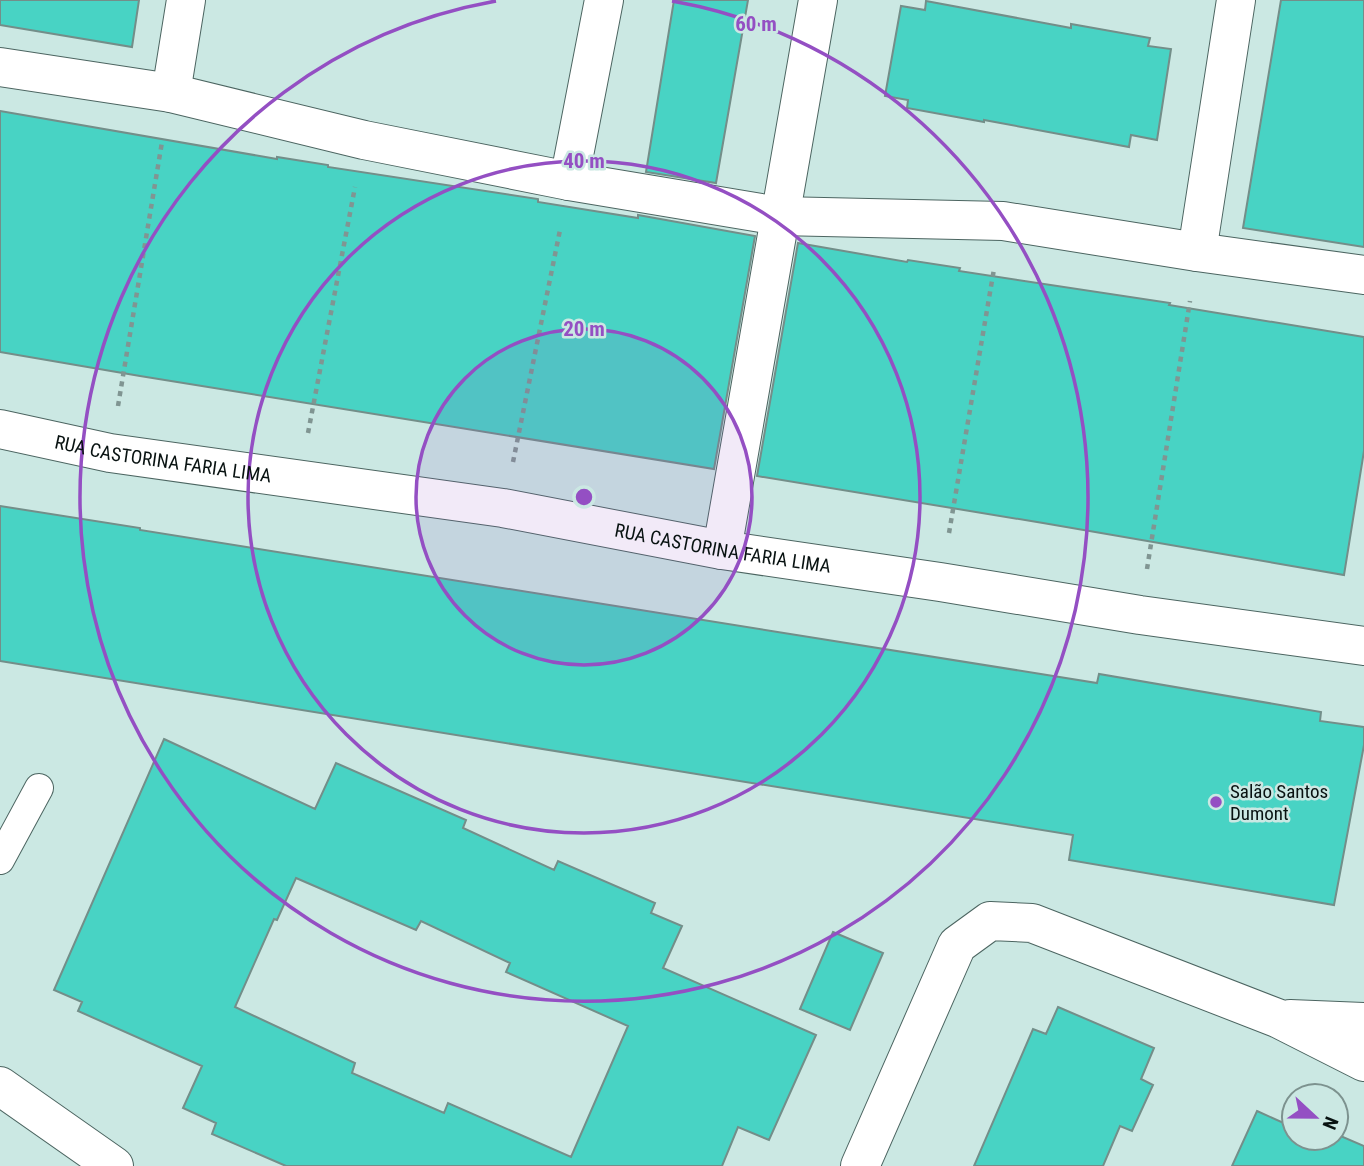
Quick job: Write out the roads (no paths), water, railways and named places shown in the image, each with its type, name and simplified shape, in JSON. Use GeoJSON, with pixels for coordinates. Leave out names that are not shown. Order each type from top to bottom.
{"type":"FeatureCollection","features":[{"type":"Feature","properties":{"kind":"street"},"geometry":{"type":"LineString","coordinates":[[171,93],[186,0]]}},
{"type":"Feature","properties":{"kind":"street"},"geometry":{"type":"LineString","coordinates":[[569,181],[604,0]]}},
{"type":"Feature","properties":{"kind":"street"},"geometry":{"type":"LineString","coordinates":[[722,550],[818,0]]}},
{"type":"Feature","properties":{"kind":"street"},"geometry":{"type":"LineString","coordinates":[[1197,252],[1236,0]]}},
{"type":"Feature","properties":{"kind":"street"},"geometry":{"type":"LineString","coordinates":[[0,67],[171,93],[364,140],[569,181],[779,216],[1003,221],[1364,275]]}},
{"type":"Feature","properties":{"kind":"street","name":"RUA CASTORINA FARIA LIMA"},"geometry":{"type":"LineString","coordinates":[[0,429],[110,453],[503,508],[722,550],[1140,615],[1364,646]]}},
{"type":"Feature","properties":{"kind":"street"},"geometry":{"type":"LineString","coordinates":[[860,1166],[957,945],[990,921],[1032,923],[1277,1018],[1364,1062]]}},
{"type":"Feature","properties":{"kind":"street"},"geometry":{"type":"LineString","coordinates":[[1277,1018],[1364,1022]]}},
{"type":"Feature","properties":{"kind":"street"},"geometry":{"type":"LineString","coordinates":[[0,1086],[114,1166]]}},
{"type":"Feature","properties":{"kind":"lane"},"geometry":{"type":"LineString","coordinates":[[0,860],[39,788]]}},
{"type":"Feature","properties":{"kind":"place","name":"Salão Santos Dumont"},"geometry":{"type":"Point","coordinates":[1216,802]}}]}
